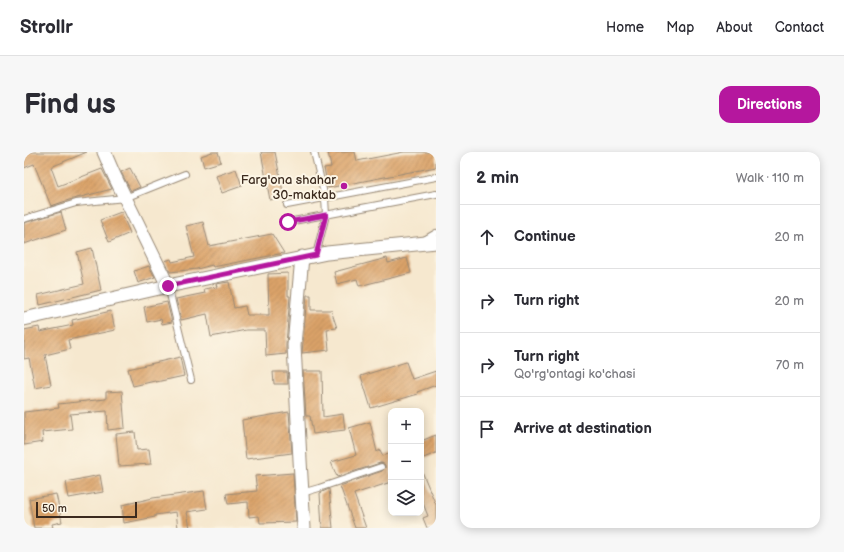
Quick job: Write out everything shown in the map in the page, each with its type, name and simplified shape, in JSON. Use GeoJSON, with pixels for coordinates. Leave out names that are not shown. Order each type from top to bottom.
{"type":"FeatureCollection","features":[{"type":"Feature","properties":{"kind":"street"},"geometry":{"type":"LineString","coordinates":[[104,152],[168,286]]}},
{"type":"Feature","properties":{"kind":"street"},"geometry":{"type":"LineString","coordinates":[[24,319],[168,286],[328,252],[436,242]]}},
{"type":"Feature","properties":{"kind":"street"},"geometry":{"type":"LineString","coordinates":[[295,528],[304,528],[294,345],[302,258]]}},
{"type":"Feature","properties":{"kind":"lane"},"geometry":{"type":"LineString","coordinates":[[314,152],[325,198],[326,215],[316,255]]}},
{"type":"Feature","properties":{"kind":"lane"},"geometry":{"type":"LineString","coordinates":[[24,219],[76,203],[125,198],[185,174]]}},
{"type":"Feature","properties":{"kind":"lane"},"geometry":{"type":"LineString","coordinates":[[287,205],[436,177]]}},
{"type":"Feature","properties":{"kind":"lane"},"geometry":{"type":"LineString","coordinates":[[288,222],[436,194]]}},
{"type":"Feature","properties":{"kind":"lane"},"geometry":{"type":"LineString","coordinates":[[419,244],[436,233]]}},
{"type":"Feature","properties":{"kind":"lane"},"geometry":{"type":"LineString","coordinates":[[168,286],[191,380]]}},
{"type":"Feature","properties":{"kind":"lane"},"geometry":{"type":"LineString","coordinates":[[302,493],[381,467]]}},
{"type":"Feature","properties":{"kind":"building"},"geometry":{"type":"Polygon","coordinates":[[[24,152],[87,152],[51,167],[58,186],[102,169],[112,189],[51,206],[34,164],[24,168],[24,152]]]}},
{"type":"Feature","properties":{"kind":"building"},"geometry":{"type":"Polygon","coordinates":[[[212,152],[218,152],[221,162],[204,167],[201,156],[212,152]]]}},
{"type":"Feature","properties":{"kind":"building"},"geometry":{"type":"Polygon","coordinates":[[[261,152],[275,152],[284,197],[270,200],[261,152]]]}},
{"type":"Feature","properties":{"kind":"building"},"geometry":{"type":"Polygon","coordinates":[[[328,152],[355,152],[357,161],[404,152],[436,152],[436,167],[328,188],[324,168],[331,167],[328,152]]]}},
{"type":"Feature","properties":{"kind":"building"},"geometry":{"type":"Polygon","coordinates":[[[130,168],[140,187],[131,191],[121,172],[130,168]]]}},
{"type":"Feature","properties":{"kind":"building"},"geometry":{"type":"Polygon","coordinates":[[[236,169],[242,186],[222,193],[216,176],[236,169]]]}},
{"type":"Feature","properties":{"kind":"building"},"geometry":{"type":"Polygon","coordinates":[[[61,212],[66,230],[24,244],[24,223],[61,212]]]}},
{"type":"Feature","properties":{"kind":"building"},"geometry":{"type":"Polygon","coordinates":[[[121,212],[130,233],[109,242],[100,220],[121,212]]]}},
{"type":"Feature","properties":{"kind":"building"},"geometry":{"type":"Polygon","coordinates":[[[203,222],[209,246],[272,234],[284,253],[213,267],[212,265],[197,269],[170,272],[165,261],[171,259],[172,262],[194,257],[186,226],[203,222]]]}},
{"type":"Feature","properties":{"kind":"building"},"geometry":{"type":"Polygon","coordinates":[[[92,248],[101,290],[40,305],[38,295],[84,284],[77,252],[92,248]]]}},
{"type":"Feature","properties":{"kind":"building"},"geometry":{"type":"Polygon","coordinates":[[[387,258],[388,263],[407,258],[411,273],[359,286],[357,279],[337,284],[334,272],[387,258]]]}},
{"type":"Feature","properties":{"kind":"building"},"geometry":{"type":"Polygon","coordinates":[[[149,266],[155,277],[138,283],[134,271],[149,266]]]}},
{"type":"Feature","properties":{"kind":"building"},"geometry":{"type":"Polygon","coordinates":[[[288,273],[288,296],[290,296],[286,354],[266,356],[265,330],[246,330],[211,337],[207,314],[181,320],[176,299],[205,293],[204,289],[217,287],[216,284],[229,282],[234,308],[245,306],[247,315],[269,315],[268,274],[288,273]]]}},
{"type":"Feature","properties":{"kind":"building"},"geometry":{"type":"Polygon","coordinates":[[[307,295],[311,295],[311,310],[331,310],[337,328],[327,329],[329,350],[302,353],[307,295]]]}},
{"type":"Feature","properties":{"kind":"building"},"geometry":{"type":"Polygon","coordinates":[[[167,302],[172,322],[162,324],[161,319],[147,322],[144,307],[167,302]]]}},
{"type":"Feature","properties":{"kind":"building"},"geometry":{"type":"Polygon","coordinates":[[[111,311],[115,330],[68,340],[70,349],[45,355],[51,385],[35,388],[29,358],[24,359],[24,330],[39,327],[40,332],[73,325],[72,320],[111,311]]]}},
{"type":"Feature","properties":{"kind":"building"},"geometry":{"type":"Polygon","coordinates":[[[180,357],[184,376],[133,386],[128,369],[180,357]]]}},
{"type":"Feature","properties":{"kind":"building"},"geometry":{"type":"Polygon","coordinates":[[[406,362],[412,379],[436,371],[436,385],[417,392],[418,394],[371,408],[361,376],[406,362]]]}},
{"type":"Feature","properties":{"kind":"building"},"geometry":{"type":"Polygon","coordinates":[[[303,371],[322,371],[323,417],[343,414],[345,430],[313,434],[310,416],[306,416],[303,371]]]}},
{"type":"Feature","properties":{"kind":"building"},"geometry":{"type":"Polygon","coordinates":[[[273,372],[287,372],[288,384],[274,384],[273,372]]]}},
{"type":"Feature","properties":{"kind":"building"},"geometry":{"type":"Polygon","coordinates":[[[122,391],[125,428],[108,430],[107,411],[70,414],[72,429],[42,432],[43,442],[24,445],[24,412],[59,408],[58,404],[106,399],[106,392],[122,391]]]}},
{"type":"Feature","properties":{"kind":"building"},"geometry":{"type":"Polygon","coordinates":[[[289,412],[292,453],[246,459],[242,420],[289,412]]]}},
{"type":"Feature","properties":{"kind":"building"},"geometry":{"type":"Polygon","coordinates":[[[370,422],[377,452],[380,450],[383,456],[388,454],[388,483],[354,494],[366,528],[355,528],[340,486],[382,471],[385,468],[385,465],[380,463],[337,477],[331,462],[356,455],[349,428],[370,422]]]}},
{"type":"Feature","properties":{"kind":"building"},"geometry":{"type":"Polygon","coordinates":[[[135,432],[137,450],[149,449],[151,464],[119,466],[116,434],[135,432]]]}},
{"type":"Feature","properties":{"kind":"building"},"geometry":{"type":"Polygon","coordinates":[[[436,435],[436,453],[424,458],[424,444],[424,440],[436,435]]]}},
{"type":"Feature","properties":{"kind":"building"},"geometry":{"type":"Polygon","coordinates":[[[293,473],[296,522],[260,523],[259,516],[249,517],[248,502],[228,504],[226,494],[257,491],[255,476],[293,473]]]}},
{"type":"Feature","properties":{"kind":"building"},"geometry":{"type":"Polygon","coordinates":[[[100,475],[103,492],[69,498],[66,482],[100,475]]]}},
{"type":"Feature","properties":{"kind":"building"},"geometry":{"type":"Polygon","coordinates":[[[424,476],[436,505],[436,528],[427,528],[423,518],[428,516],[424,506],[424,476]]]}},
{"type":"Feature","properties":{"kind":"building"},"geometry":{"type":"Polygon","coordinates":[[[329,489],[333,528],[322,528],[320,493],[329,489]]]}},
{"type":"Feature","properties":{"kind":"building"},"geometry":{"type":"Polygon","coordinates":[[[204,491],[207,509],[187,512],[190,528],[178,528],[176,512],[155,515],[155,517],[124,523],[122,505],[153,498],[204,491]]]}},
{"type":"Feature","properties":{"kind":"building"},"geometry":{"type":"Polygon","coordinates":[[[56,494],[62,522],[52,524],[53,528],[34,528],[29,499],[56,494]]]}},
{"type":"Feature","properties":{"kind":"place","name":"Farg'ona shahar 30-maktab"},"geometry":{"type":"Point","coordinates":[344,186]}},
{"type":"Feature","properties":{"kind":"route"},"geometry":{"type":"LineString","coordinates":[[168,286],[316,255],[326,215],[288,222]]}}]}
